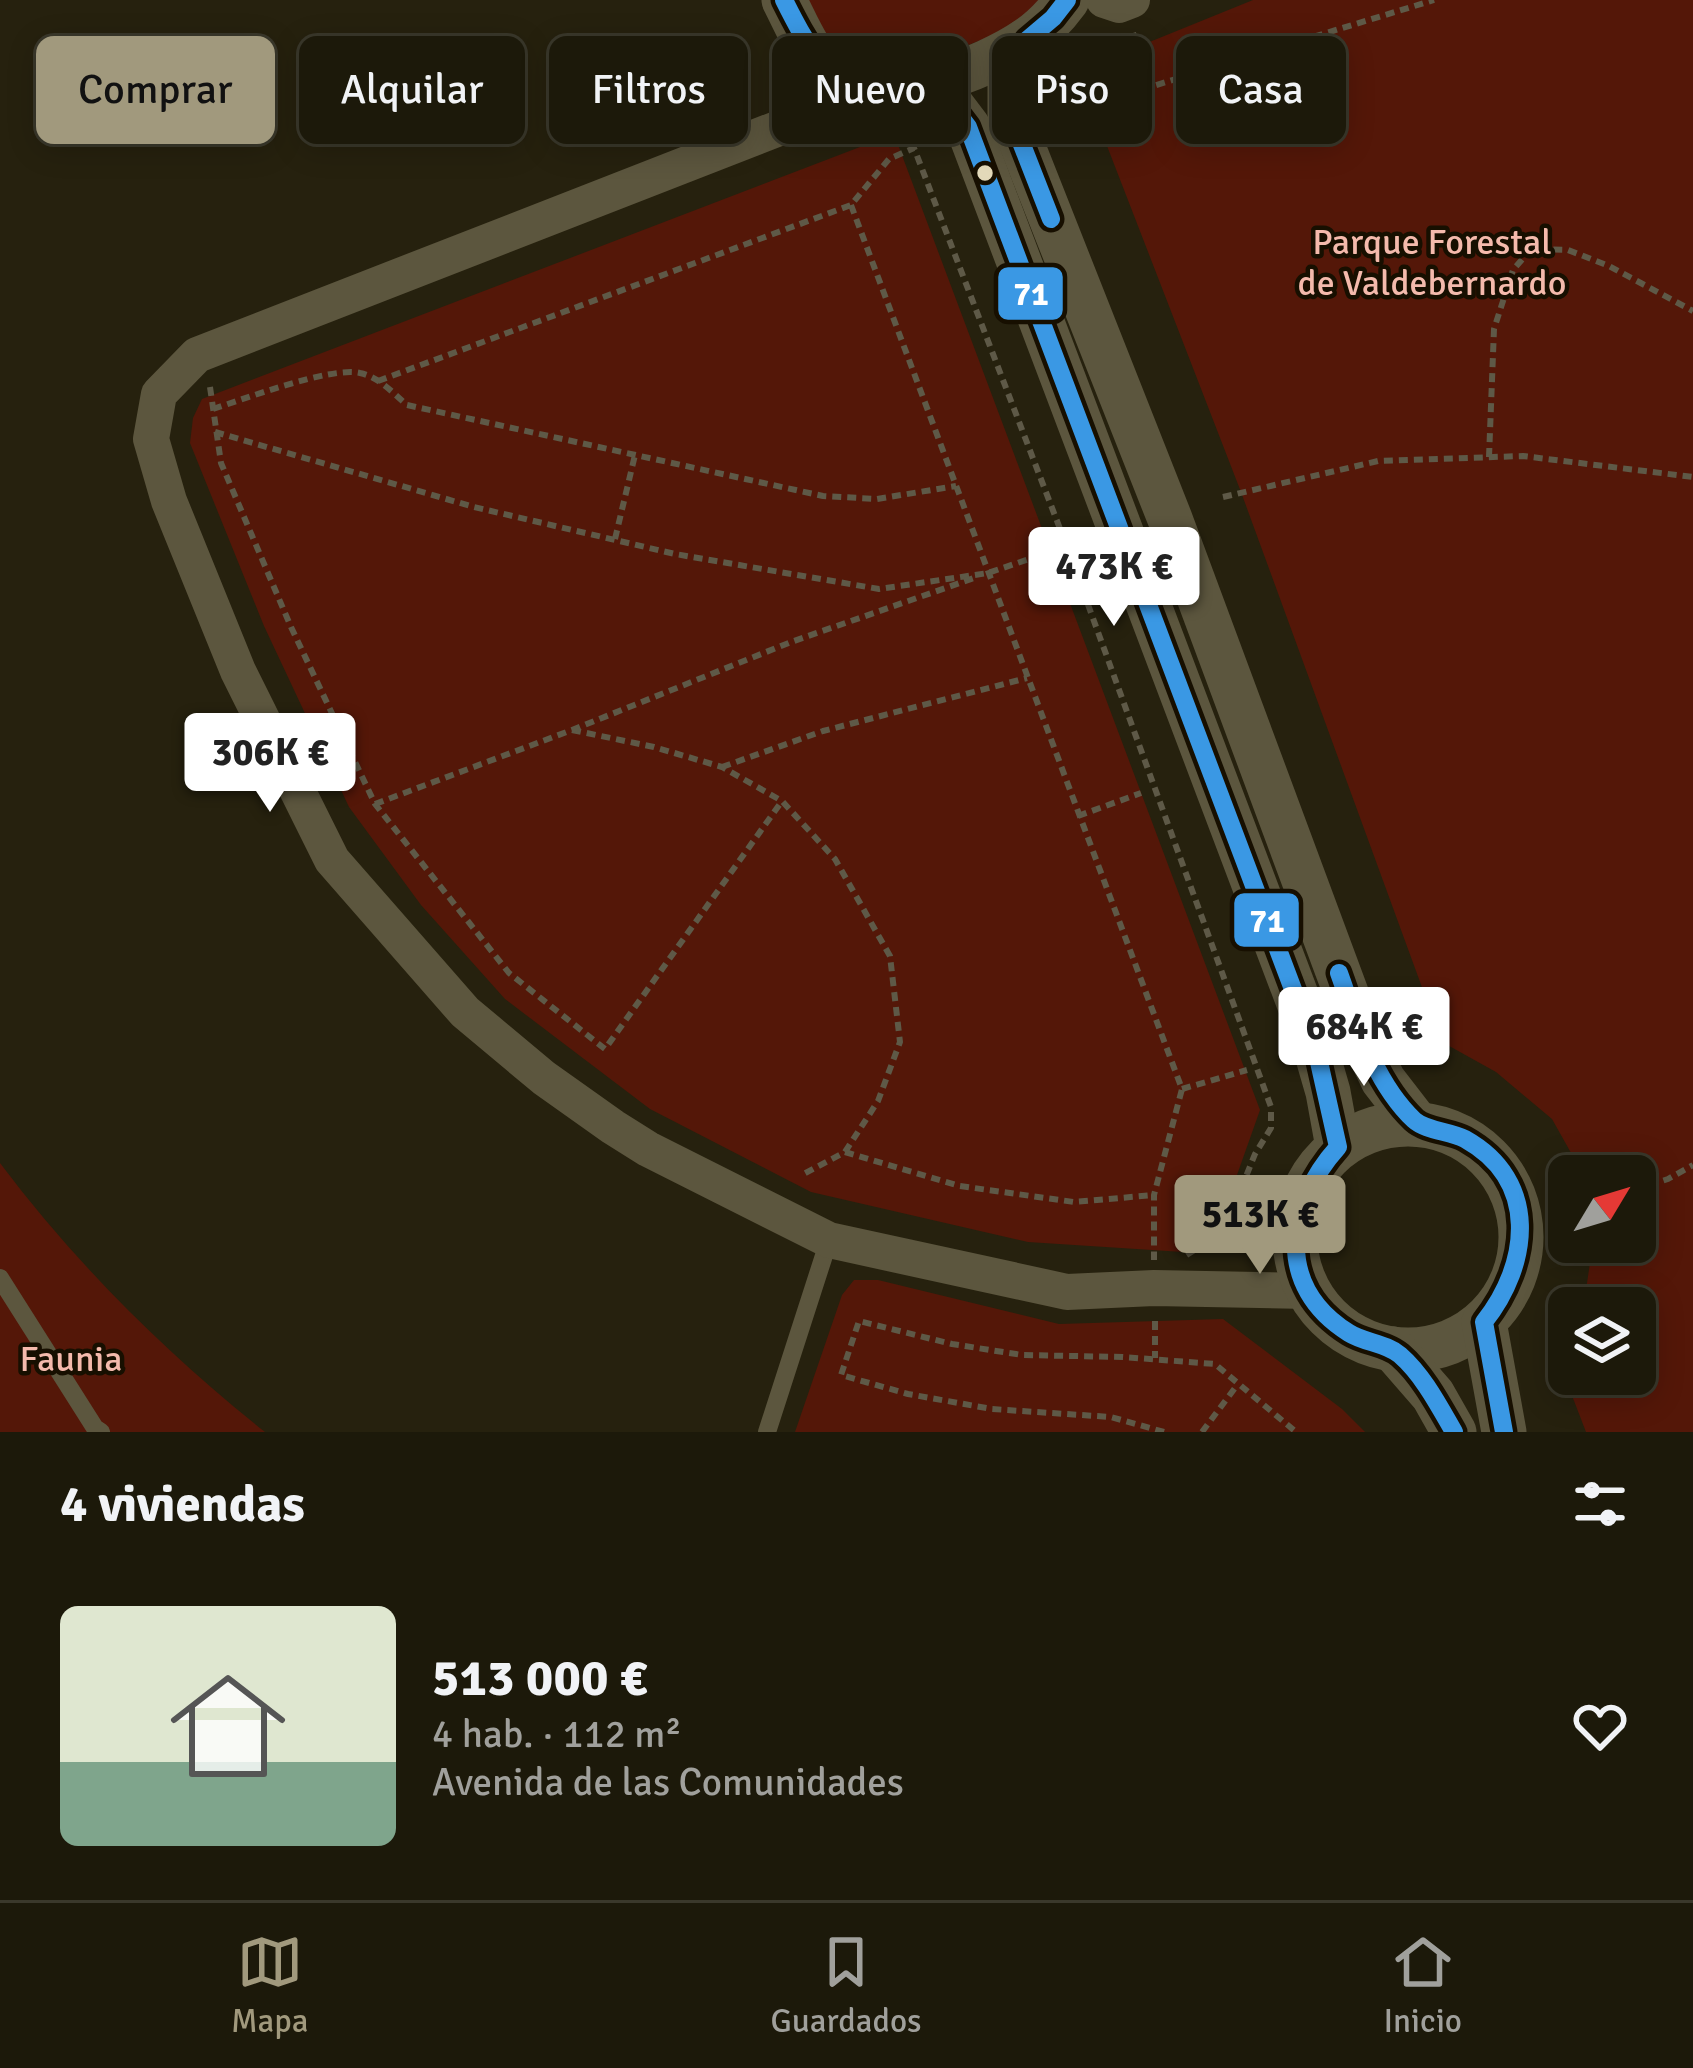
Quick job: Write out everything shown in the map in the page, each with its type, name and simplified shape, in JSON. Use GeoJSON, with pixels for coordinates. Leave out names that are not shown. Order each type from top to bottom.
{"type":"FeatureCollection","features":[{"type":"Feature","properties":{"kind":"street"},"geometry":{"type":"LineString","coordinates":[[784,0],[803,36]]}},
{"type":"Feature","properties":{"kind":"street"},"geometry":{"type":"LineString","coordinates":[[1032,36],[1067,0]]}},
{"type":"Feature","properties":{"kind":"street"},"geometry":{"type":"LineString","coordinates":[[1104,0],[1132,15]]}},
{"type":"Feature","properties":{"kind":"street"},"geometry":{"type":"LineString","coordinates":[[968,127],[1312,1040],[1338,1147]]}},
{"type":"Feature","properties":{"kind":"street"},"geometry":{"type":"LineString","coordinates":[[772,131],[197,355],[159,394],[152,439],[169,501],[238,671],[332,860],[465,1012],[544,1078],[648,1149],[829,1240],[1067,1292],[1154,1288],[1309,1291]]}},
{"type":"Feature","properties":{"kind":"street"},"geometry":{"type":"LineString","coordinates":[[1022,144],[1170,519],[1362,1036],[1383,1080],[1417,1124]]}},
{"type":"Feature","properties":{"kind":"street"},"geometry":{"type":"LineString","coordinates":[[1417,1124],[1448,1130],[1493,1162],[1516,1203],[1520,1254],[1511,1286],[1484,1322],[1432,1348],[1394,1349],[1344,1330],[1309,1291],[1296,1253],[1297,1214],[1312,1177],[1338,1147],[1375,1128],[1417,1124]]}},
{"type":"Feature","properties":{"kind":"street"},"geometry":{"type":"LineString","coordinates":[[1484,1322],[1504,1432]]}},
{"type":"Feature","properties":{"kind":"street"},"geometry":{"type":"LineString","coordinates":[[1394,1349],[1433,1395],[1454,1432]]}},
{"type":"Feature","properties":{"kind":"lane"},"geometry":{"type":"LineString","coordinates":[[767,1432],[829,1240]]}},
{"type":"Feature","properties":{"kind":"lane"},"geometry":{"type":"LineString","coordinates":[[0,1278],[100,1432]]}},
{"type":"Feature","properties":{"kind":"path"},"geometry":{"type":"LineString","coordinates":[[1132,15],[1153,86],[1435,0]]}},
{"type":"Feature","properties":{"kind":"path"},"geometry":{"type":"LineString","coordinates":[[378,381],[851,205],[889,160],[914,148],[1271,1107],[1270,1128],[1224,1231],[1182,1258]]}},
{"type":"Feature","properties":{"kind":"path"},"geometry":{"type":"LineString","coordinates":[[845,1152],[960,1186],[1029,1196],[1074,1202],[1154,1196],[1182,1089],[851,205]]}},
{"type":"Feature","properties":{"kind":"path"},"geometry":{"type":"LineString","coordinates":[[1489,458],[1494,328],[1513,270],[1531,249],[1568,250],[1609,266],[1693,311]]}},
{"type":"Feature","properties":{"kind":"path"},"geometry":{"type":"LineString","coordinates":[[213,409],[314,378],[357,372],[378,381],[407,405],[824,496],[877,499],[956,486]]}},
{"type":"Feature","properties":{"kind":"path"},"geometry":{"type":"LineString","coordinates":[[209,383],[221,463],[375,804],[509,973],[605,1049],[782,801]]}},
{"type":"Feature","properties":{"kind":"path"},"geometry":{"type":"LineString","coordinates":[[215,432],[474,507],[675,554],[879,589],[988,573]]}},
{"type":"Feature","properties":{"kind":"path"},"geometry":{"type":"LineString","coordinates":[[615,540],[634,455]]}},
{"type":"Feature","properties":{"kind":"path"},"geometry":{"type":"LineString","coordinates":[[1223,497],[1378,461],[1523,456],[1693,477]]}},
{"type":"Feature","properties":{"kind":"path"},"geometry":{"type":"LineString","coordinates":[[375,804],[791,642],[1032,558]]}},
{"type":"Feature","properties":{"kind":"path"},"geometry":{"type":"LineString","coordinates":[[722,767],[823,731],[1027,677]]}},
{"type":"Feature","properties":{"kind":"path"},"geometry":{"type":"LineString","coordinates":[[572,730],[722,767],[782,801],[835,859],[890,956],[900,1042],[878,1101],[845,1152],[800,1177]]}},
{"type":"Feature","properties":{"kind":"path"},"geometry":{"type":"LineString","coordinates":[[1078,816],[1142,793]]}},
{"type":"Feature","properties":{"kind":"path"},"geometry":{"type":"LineString","coordinates":[[1182,1089],[1247,1070]]}},
{"type":"Feature","properties":{"kind":"path"},"geometry":{"type":"LineString","coordinates":[[1656,1183],[1693,1165]]}},
{"type":"Feature","properties":{"kind":"path"},"geometry":{"type":"LineString","coordinates":[[1154,1258],[1168,1258]]}},
{"type":"Feature","properties":{"kind":"path"},"geometry":{"type":"LineString","coordinates":[[1164,1432],[1111,1417],[992,1409],[908,1394],[841,1375],[859,1321],[1022,1355],[1215,1364],[1296,1432]]}},
{"type":"Feature","properties":{"kind":"path"},"geometry":{"type":"LineString","coordinates":[[1202,1432],[1238,1384]]}},
{"type":"Feature","properties":{"kind":"green space"},"geometry":{"type":"Polygon","coordinates":[[[797,0],[1045,0],[1007,30],[968,45],[968,36],[825,36],[797,0]]]}},
{"type":"Feature","properties":{"kind":"green space","name":"Parque Forestal de Valdebernardo"},"geometry":{"type":"Polygon","coordinates":[[[1253,0],[1693,0],[1693,1432],[1586,1432],[1572,1395],[1656,1395],[1656,1287],[1586,1287],[1590,1263],[1656,1263],[1656,1155],[1572,1155],[1552,1119],[1496,1072],[1442,1042],[1241,492],[1106,144],[1152,144],[1152,41],[1253,0]]]}},
{"type":"Feature","properties":{"kind":"green space"},"geometry":{"type":"Polygon","coordinates":[[[868,144],[898,144],[1260,1110],[1220,1223],[1183,1252],[1028,1242],[811,1192],[650,1109],[505,999],[421,905],[349,807],[264,626],[190,443],[193,418],[202,399],[868,144]]]}},
{"type":"Feature","properties":{"kind":"green space","name":"Faunia"},"geometry":{"type":"Polygon","coordinates":[[[0,1163],[124,1306],[265,1432],[0,1432],[0,1163]]]}},
{"type":"Feature","properties":{"kind":"green space"},"geometry":{"type":"Polygon","coordinates":[[[854,1280],[878,1280],[1059,1324],[1223,1319],[1342,1409],[1365,1432],[795,1432],[842,1295],[854,1280]]]}},
{"type":"Feature","properties":{"kind":"transit line","name":"71"},"geometry":{"type":"LineString","coordinates":[[784,0],[809,45],[845,80],[879,89],[928,83],[968,127],[1317,1053],[1338,1147],[1320,1170],[1299,1219],[1299,1269],[1308,1292],[1325,1314],[1349,1333],[1388,1348],[1408,1363],[1454,1432]]}},
{"type":"Feature","properties":{"kind":"transit line","name":"71"},"geometry":{"type":"LineString","coordinates":[[1051,219],[1010,114],[1010,81],[1027,40],[1067,0]]}},
{"type":"Feature","properties":{"kind":"transit line","name":"71"},"geometry":{"type":"LineString","coordinates":[[1339,973],[1368,1051],[1400,1105],[1419,1124],[1465,1139],[1489,1157],[1506,1177],[1516,1200],[1518,1250],[1511,1275],[1484,1322],[1504,1432]]}}]}
